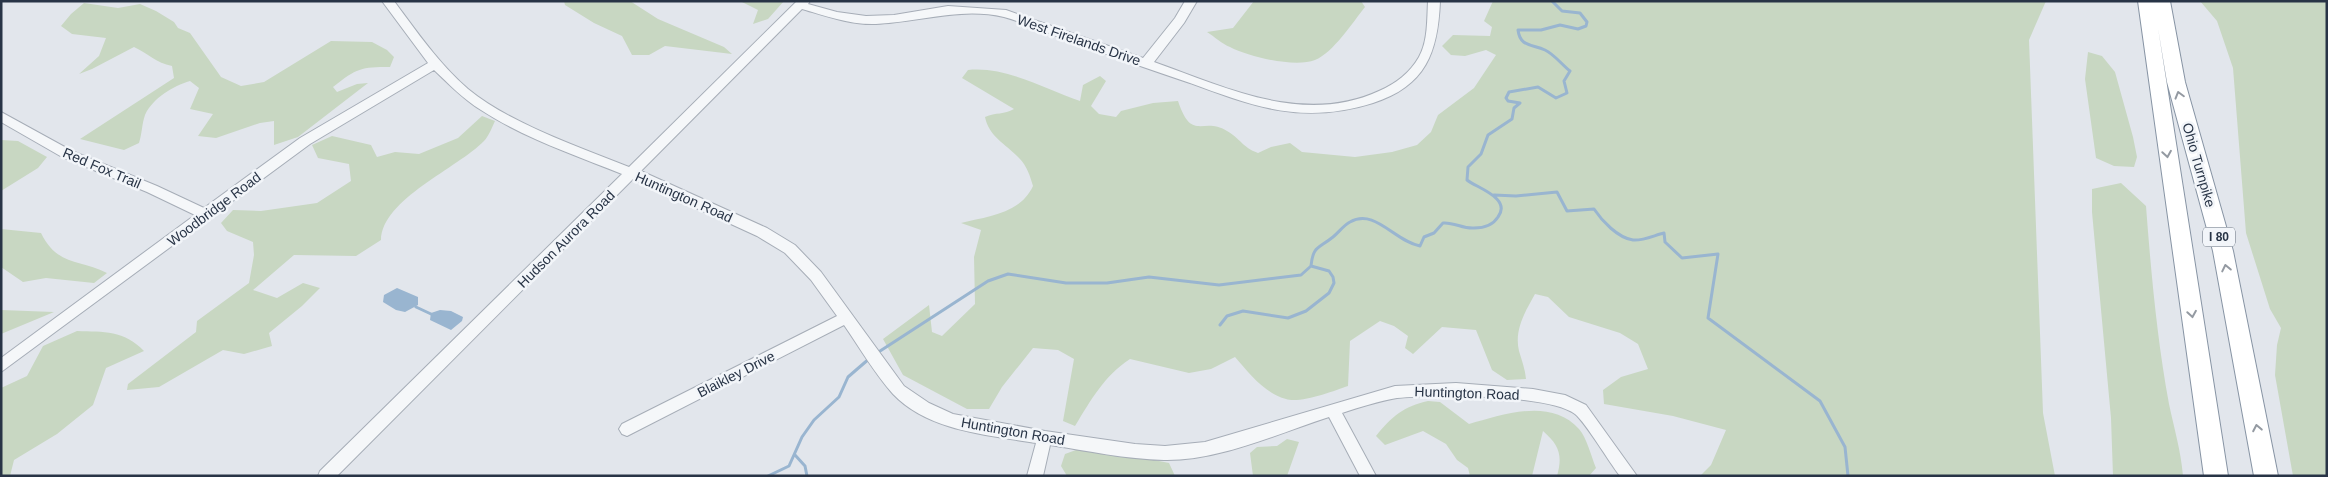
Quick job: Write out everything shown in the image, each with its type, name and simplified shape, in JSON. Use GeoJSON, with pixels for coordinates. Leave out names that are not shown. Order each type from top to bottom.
{"type":"FeatureCollection","features":[{"type":"Feature","properties":{"kind":"highway","name":"Ohio Turnpike"},"geometry":{"type":"LineString","coordinates":[[2146,1],[2216,476]]}},
{"type":"Feature","properties":{"kind":"highway","name":"Ohio Turnpike"},"geometry":{"type":"LineString","coordinates":[[2162,1],[2176,82],[2225,260],[2266,476]]}},
{"type":"Feature","properties":{"kind":"street","name":"Huntington Road"},"geometry":{"type":"LineString","coordinates":[[388,1],[435,64],[464,92],[501,117],[550,141],[632,173],[762,232],[790,249],[810,269],[899,390],[924,408],[968,425],[1135,451],[1188,451],[1234,441],[1360,401],[1395,392],[1424,389],[1456,389],[1554,398],[1572,403],[1582,410],[1629,476]]}},
{"type":"Feature","properties":{"kind":"street"},"geometry":{"type":"LineString","coordinates":[[1146,63],[1180,20],[1191,1]]}},
{"type":"Feature","properties":{"kind":"street","name":"West Firelands Drive"},"geometry":{"type":"LineString","coordinates":[[802,3],[836,16],[866,20],[900,18],[948,10],[995,12],[1021,18],[1236,95],[1280,107],[1311,110],[1359,103],[1384,94],[1408,78],[1424,59],[1430,44],[1434,1]]}},
{"type":"Feature","properties":{"kind":"street","name":"Hudson Aurora Road"},"geometry":{"type":"LineString","coordinates":[[326,476],[802,3]]}},
{"type":"Feature","properties":{"kind":"street","name":"Woodbridge Road"},"geometry":{"type":"LineString","coordinates":[[1,366],[305,141],[366,103],[435,64]]}},
{"type":"Feature","properties":{"kind":"street","name":"Red Fox Trail"},"geometry":{"type":"LineString","coordinates":[[1,116],[67,154],[152,188],[206,215]]}},
{"type":"Feature","properties":{"kind":"street","name":"Blaikley Drive"},"geometry":{"type":"LineString","coordinates":[[627,429],[845,318]]}},
{"type":"Feature","properties":{"kind":"street"},"geometry":{"type":"LineString","coordinates":[[1333,411],[1368,476]]}},
{"type":"Feature","properties":{"kind":"street"},"geometry":{"type":"LineString","coordinates":[[1035,476],[1037,462],[1045,438]]}},
{"type":"Feature","properties":{"kind":"green space"},"geometry":{"type":"Polygon","coordinates":[[[564,1],[630,1],[658,19],[724,47],[732,54],[665,46],[649,55],[632,55],[622,36],[594,23],[565,5],[564,1]]]}},
{"type":"Feature","properties":{"kind":"green space"},"geometry":{"type":"Polygon","coordinates":[[[740,1],[784,1],[768,19],[753,24],[758,10],[740,1]]]}},
{"type":"Feature","properties":{"kind":"green space"},"geometry":{"type":"Polygon","coordinates":[[[1254,1],[1361,1],[1365,7],[1329,51],[1315,60],[1296,63],[1260,58],[1238,51],[1207,32],[1233,28],[1254,1]]]}},
{"type":"Feature","properties":{"kind":"green space"},"geometry":{"type":"Polygon","coordinates":[[[1493,1],[2046,1],[2029,40],[2043,413],[2055,476],[1700,476],[1711,465],[1726,430],[1673,416],[1604,404],[1603,390],[1621,377],[1648,369],[1638,344],[1620,333],[1569,317],[1548,297],[1535,294],[1521,321],[1518,336],[1519,351],[1526,379],[1507,380],[1492,370],[1476,330],[1442,327],[1413,354],[1405,348],[1408,336],[1394,326],[1380,321],[1350,341],[1348,386],[1334,391],[1299,400],[1286,399],[1264,387],[1251,376],[1235,357],[1211,369],[1189,373],[1130,359],[1105,381],[1075,426],[1063,421],[1074,359],[1058,350],[1033,348],[1002,387],[989,409],[967,409],[903,375],[883,339],[929,305],[932,332],[942,336],[975,304],[974,257],[981,230],[961,223],[992,216],[1012,208],[1020,203],[1033,186],[1024,164],[994,135],[985,117],[1014,109],[962,78],[968,70],[997,71],[1080,101],[1083,85],[1100,76],[1106,81],[1091,106],[1099,114],[1116,117],[1121,111],[1153,103],[1178,101],[1183,114],[1193,125],[1219,127],[1258,153],[1271,147],[1290,143],[1302,152],[1355,157],[1392,152],[1417,145],[1431,132],[1438,115],[1474,88],[1496,55],[1486,50],[1465,56],[1451,55],[1442,46],[1453,35],[1490,36],[1492,27],[1484,21],[1493,1]]]}},
{"type":"Feature","properties":{"kind":"green space"},"geometry":{"type":"Polygon","coordinates":[[[2200,1],[2327,1],[2327,476],[2293,476],[2275,375],[2277,345],[2281,328],[2270,309],[2246,233],[2233,68],[2217,21],[2200,1]]]}},
{"type":"Feature","properties":{"kind":"green space"},"geometry":{"type":"Polygon","coordinates":[[[84,3],[118,8],[140,4],[156,11],[174,22],[178,28],[190,33],[221,77],[241,86],[264,82],[331,41],[372,42],[387,50],[394,57],[390,67],[372,67],[354,72],[333,87],[337,92],[357,84],[368,83],[298,137],[274,145],[274,121],[260,123],[216,138],[198,136],[213,114],[190,109],[199,88],[190,81],[170,89],[153,103],[145,115],[139,143],[124,150],[80,139],[174,78],[172,66],[157,61],[134,47],[79,74],[99,56],[106,38],[72,34],[61,26],[84,3]]]}},
{"type":"Feature","properties":{"kind":"green space"},"geometry":{"type":"Polygon","coordinates":[[[2088,52],[2102,56],[2115,72],[2137,157],[2134,167],[2114,166],[2096,158],[2085,79],[2088,52]]]}},
{"type":"Feature","properties":{"kind":"green space"},"geometry":{"type":"Polygon","coordinates":[[[482,116],[495,121],[486,139],[407,198],[394,211],[385,225],[381,240],[356,256],[294,255],[253,290],[277,298],[303,283],[320,288],[302,306],[269,333],[272,346],[244,354],[223,350],[159,387],[127,390],[128,384],[196,332],[197,321],[249,283],[254,255],[253,242],[227,231],[221,223],[233,210],[261,211],[317,203],[351,181],[349,164],[318,158],[312,145],[332,136],[371,145],[377,157],[395,152],[419,154],[458,138],[482,116]]]}},
{"type":"Feature","properties":{"kind":"green space"},"geometry":{"type":"Polygon","coordinates":[[[1,140],[18,141],[47,157],[38,168],[1,191],[1,140]]]}},
{"type":"Feature","properties":{"kind":"green space"},"geometry":{"type":"Polygon","coordinates":[[[2121,183],[2146,206],[2152,281],[2161,355],[2183,476],[2113,476],[2111,418],[2092,212],[2092,189],[2121,183]]]}},
{"type":"Feature","properties":{"kind":"green space"},"geometry":{"type":"Polygon","coordinates":[[[1,229],[41,233],[47,244],[62,256],[107,273],[94,283],[46,278],[23,282],[1,267],[1,229]]]}},
{"type":"Feature","properties":{"kind":"green space"},"geometry":{"type":"Polygon","coordinates":[[[1,310],[54,312],[1,334],[1,310]]]}},
{"type":"Feature","properties":{"kind":"green space"},"geometry":{"type":"Polygon","coordinates":[[[77,331],[105,332],[121,336],[129,339],[144,351],[106,368],[93,405],[57,434],[14,460],[10,476],[1,476],[1,388],[27,376],[43,346],[77,331]]]}},
{"type":"Feature","properties":{"kind":"green space"},"geometry":{"type":"Polygon","coordinates":[[[1428,401],[1440,402],[1469,424],[1496,416],[1526,411],[1554,413],[1567,419],[1579,429],[1587,442],[1596,468],[1589,476],[1557,476],[1560,462],[1558,451],[1553,441],[1543,431],[1532,476],[1470,476],[1468,468],[1457,460],[1446,444],[1423,431],[1385,445],[1376,436],[1399,413],[1419,403],[1428,401]]]}},
{"type":"Feature","properties":{"kind":"green space"},"geometry":{"type":"Polygon","coordinates":[[[1287,439],[1299,442],[1287,476],[1253,476],[1250,453],[1257,447],[1277,446],[1287,439]]]}},
{"type":"Feature","properties":{"kind":"green space"},"geometry":{"type":"Polygon","coordinates":[[[1094,448],[1169,463],[1175,476],[1067,476],[1061,466],[1065,454],[1076,450],[1094,448]]]}},
{"type":"Feature","properties":{"kind":"water"},"geometry":{"type":"Polygon","coordinates":[[[397,288],[418,297],[418,305],[405,312],[396,310],[383,302],[384,295],[397,288]]]}},
{"type":"Feature","properties":{"kind":"water"},"geometry":{"type":"Polygon","coordinates":[[[440,310],[451,311],[463,317],[462,321],[451,330],[430,320],[431,313],[440,310]]]}},
{"type":"Feature","properties":{"kind":"waterway"},"geometry":{"type":"LineString","coordinates":[[1311,266],[1313,255],[1317,248],[1348,223],[1359,219],[1368,219],[1376,222],[1411,243],[1420,246],[1424,237],[1434,233],[1443,223],[1470,228],[1488,225],[1496,220],[1501,210],[1500,204],[1492,194],[1467,180],[1468,167],[1481,154],[1488,135],[1512,119],[1514,108],[1520,103],[1508,101],[1506,98],[1509,92],[1538,87],[1556,98],[1567,93],[1564,81],[1570,71],[1548,52],[1524,42],[1518,30],[1541,30],[1560,25],[1578,29],[1586,26],[1587,22],[1580,13],[1562,11],[1552,1]]}},
{"type":"Feature","properties":{"kind":"waterway"},"geometry":{"type":"LineString","coordinates":[[1494,195],[1516,196],[1557,192],[1567,211],[1594,209],[1601,219],[1627,239],[1641,240],[1664,233],[1665,242],[1682,258],[1718,254],[1708,318],[1820,401],[1845,447],[1848,476]]}},
{"type":"Feature","properties":{"kind":"waterway"},"geometry":{"type":"LineString","coordinates":[[877,353],[988,281],[1008,274],[1066,283],[1107,283],[1149,277],[1219,285],[1301,275],[1311,266]]}},
{"type":"Feature","properties":{"kind":"waterway"},"geometry":{"type":"LineString","coordinates":[[1220,325],[1227,316],[1243,311],[1288,318],[1306,311],[1329,293],[1334,283],[1329,271],[1311,266]]}},
{"type":"Feature","properties":{"kind":"waterway"},"geometry":{"type":"LineString","coordinates":[[416,307],[431,314]]}},
{"type":"Feature","properties":{"kind":"waterway"},"geometry":{"type":"LineString","coordinates":[[768,476],[789,466],[802,437],[814,420],[839,397],[848,377],[870,358]]}},
{"type":"Feature","properties":{"kind":"waterway"},"geometry":{"type":"LineString","coordinates":[[795,455],[805,466],[807,476]]}}]}
